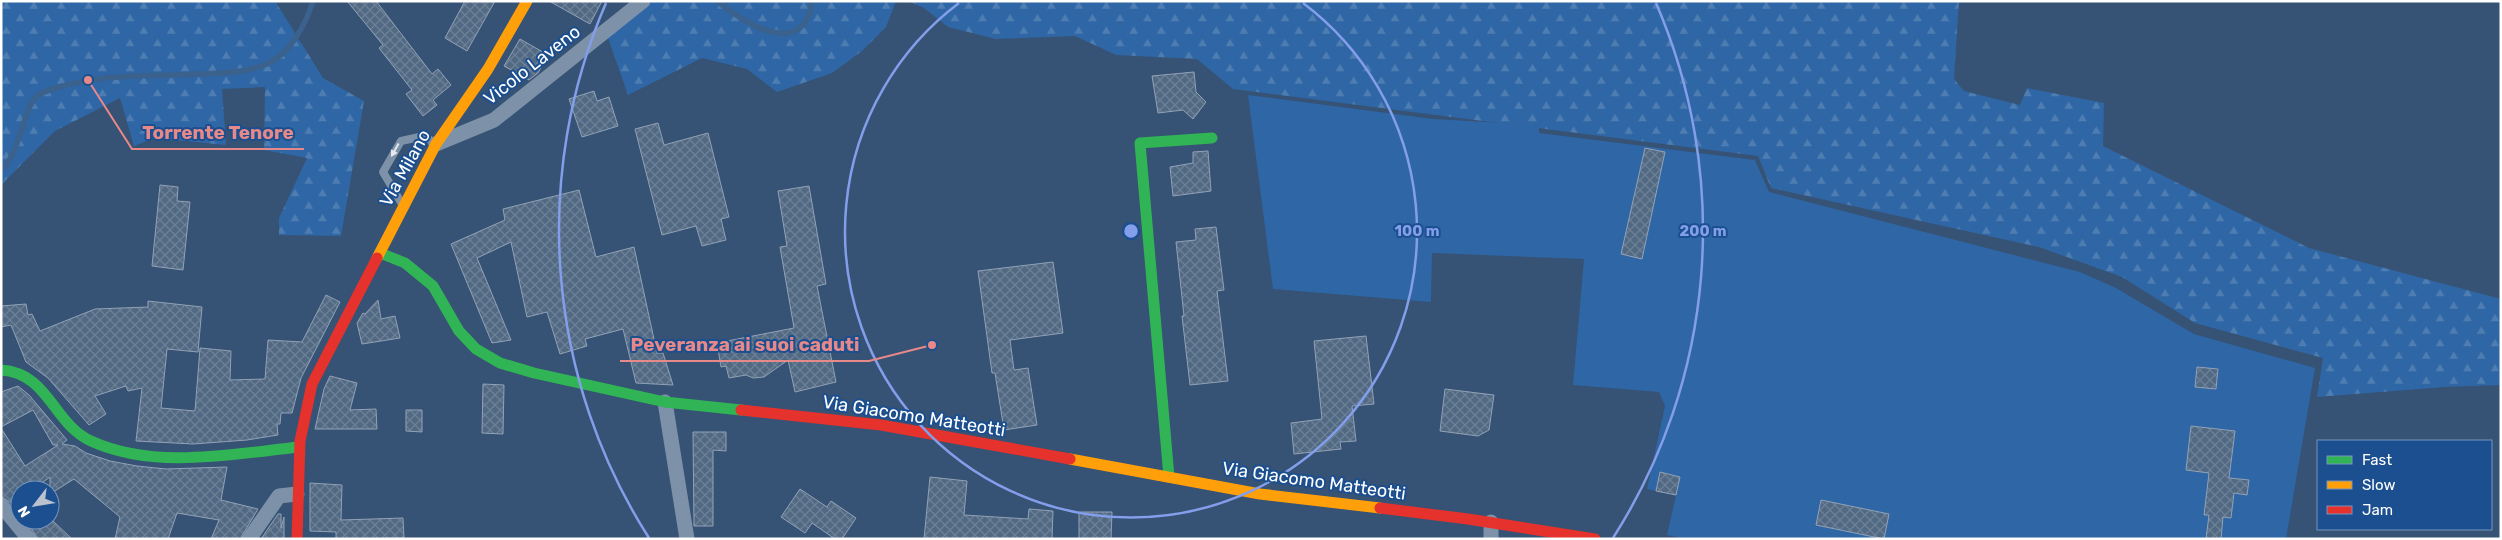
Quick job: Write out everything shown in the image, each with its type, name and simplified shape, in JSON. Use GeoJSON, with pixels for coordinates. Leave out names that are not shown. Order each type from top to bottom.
{"type":"FeatureCollection","features":[{"type":"Feature","properties":{"kind":"street","name":"Via Milano"},"geometry":{"type":"LineString","coordinates":[[297,539],[299,447],[303,412],[312,384],[324,357],[436,144],[488,69],[527,1]]}},
{"type":"Feature","properties":{"kind":"street","name":"Vicolo Laveno"},"geometry":{"type":"LineString","coordinates":[[436,144],[494,120],[643,1]]}},
{"type":"Feature","properties":{"kind":"street"},"geometry":{"type":"LineString","coordinates":[[1170,477],[1140,143],[1212,138]]}},
{"type":"Feature","properties":{"kind":"street","name":"Via Giacomo Matteotti"},"geometry":{"type":"LineString","coordinates":[[380,253],[405,264],[433,286],[459,331],[476,349],[500,363],[666,402],[881,425],[1260,494],[1491,522],[1595,539]]}},
{"type":"Feature","properties":{"kind":"street"},"geometry":{"type":"LineString","coordinates":[[1,370],[10,369],[26,376],[43,390],[71,428],[90,441],[116,448],[155,456],[219,455],[299,447]]}},
{"type":"Feature","properties":{"kind":"street"},"geometry":{"type":"LineString","coordinates":[[666,402],[687,539]]}},
{"type":"Feature","properties":{"kind":"street"},"geometry":{"type":"LineString","coordinates":[[250,539],[279,496],[297,494]]}},
{"type":"Feature","properties":{"kind":"street"},"geometry":{"type":"LineString","coordinates":[[1,506],[29,539]]}},
{"type":"Feature","properties":{"kind":"street"},"geometry":{"type":"LineString","coordinates":[[1491,522],[1491,539]]}},
{"type":"Feature","properties":{"kind":"lane"},"geometry":{"type":"LineString","coordinates":[[403,206],[383,172],[401,141],[424,136],[436,144]]}},
{"type":"Feature","properties":{"kind":"green space"},"geometry":{"type":"Polygon","coordinates":[[[1,1],[275,1],[323,78],[364,101],[341,236],[279,235],[279,218],[307,158],[264,150],[265,87],[222,89],[226,145],[155,138],[134,146],[120,98],[55,131],[1,185],[1,1]]]}},
{"type":"Feature","properties":{"kind":"green space"},"geometry":{"type":"Polygon","coordinates":[[[652,1],[896,1],[886,27],[862,51],[832,73],[777,92],[747,69],[702,58],[628,95],[607,35],[652,1]]]}},
{"type":"Feature","properties":{"kind":"green space"},"geometry":{"type":"Polygon","coordinates":[[[908,1],[1959,1],[1954,79],[1964,91],[2020,105],[2027,88],[2104,103],[2103,146],[2309,248],[2501,299],[2501,385],[2445,387],[2317,397],[2323,358],[2195,323],[2122,277],[2039,247],[1771,188],[1758,156],[1233,89],[1197,59],[1116,55],[1075,36],[996,39],[948,27],[924,8],[908,1]]]}},
{"type":"Feature","properties":{"kind":"green space"},"geometry":{"type":"Polygon","coordinates":[[[1248,95],[1433,119],[1539,125],[1539,133],[1755,160],[1769,192],[2080,272],[2116,288],[2194,334],[2315,368],[2286,539],[1687,539],[1667,535],[1676,495],[1647,489],[1665,406],[1659,392],[1573,385],[1584,259],[1432,253],[1431,302],[1273,289],[1248,95]]]}},
{"type":"Feature","properties":{"kind":"building"},"geometry":{"type":"Polygon","coordinates":[[[347,1],[376,1],[432,74],[438,69],[451,85],[433,100],[437,105],[423,116],[406,94],[412,90],[379,48],[383,45],[347,1]]]}},
{"type":"Feature","properties":{"kind":"building"},"geometry":{"type":"Polygon","coordinates":[[[465,1],[495,1],[467,51],[445,38],[465,1]]]}},
{"type":"Feature","properties":{"kind":"building"},"geometry":{"type":"Polygon","coordinates":[[[549,1],[602,1],[590,24],[549,1]]]}},
{"type":"Feature","properties":{"kind":"building"},"geometry":{"type":"Polygon","coordinates":[[[520,39],[548,55],[538,73],[529,80],[504,66],[520,39]]]}},
{"type":"Feature","properties":{"kind":"building"},"geometry":{"type":"Polygon","coordinates":[[[1194,72],[1196,92],[1206,102],[1193,119],[1183,110],[1158,113],[1152,76],[1194,72]]]}},
{"type":"Feature","properties":{"kind":"building"},"geometry":{"type":"Polygon","coordinates":[[[594,91],[597,101],[609,97],[618,126],[582,137],[569,99],[594,91]]]}},
{"type":"Feature","properties":{"kind":"building"},"geometry":{"type":"Polygon","coordinates":[[[658,123],[664,145],[708,133],[729,217],[721,219],[726,240],[702,246],[696,226],[662,235],[635,129],[658,123]]]}},
{"type":"Feature","properties":{"kind":"building"},"geometry":{"type":"Polygon","coordinates":[[[1645,148],[1665,152],[1642,259],[1621,254],[1645,148]]]}},
{"type":"Feature","properties":{"kind":"building"},"geometry":{"type":"Polygon","coordinates":[[[1208,151],[1211,191],[1173,196],[1170,167],[1193,163],[1193,152],[1208,151]]]}},
{"type":"Feature","properties":{"kind":"building"},"geometry":{"type":"Polygon","coordinates":[[[160,185],[178,187],[177,201],[190,202],[183,270],[152,266],[160,185]]]}},
{"type":"Feature","properties":{"kind":"building"},"geometry":{"type":"Polygon","coordinates":[[[809,186],[826,284],[817,286],[836,382],[795,392],[788,360],[764,377],[753,378],[746,375],[729,378],[726,366],[721,367],[717,343],[794,328],[780,247],[787,246],[778,191],[809,186]]]}},
{"type":"Feature","properties":{"kind":"building"},"geometry":{"type":"Polygon","coordinates":[[[579,190],[596,257],[634,247],[657,353],[663,353],[673,385],[636,383],[623,329],[585,339],[587,346],[560,354],[547,312],[527,317],[511,242],[477,258],[511,340],[492,343],[451,244],[505,220],[503,209],[579,190]]]}},
{"type":"Feature","properties":{"kind":"building"},"geometry":{"type":"Polygon","coordinates":[[[1216,227],[1224,290],[1217,291],[1228,381],[1190,385],[1176,242],[1196,240],[1195,229],[1216,227]]]}},
{"type":"Feature","properties":{"kind":"building"},"geometry":{"type":"Polygon","coordinates":[[[1053,262],[1063,333],[1010,340],[1014,370],[1028,368],[1037,425],[1004,430],[995,373],[992,373],[978,271],[1053,262]]]}},
{"type":"Feature","properties":{"kind":"building"},"geometry":{"type":"Polygon","coordinates":[[[326,295],[340,302],[301,378],[292,413],[281,413],[280,424],[277,424],[278,435],[247,440],[193,444],[136,441],[142,388],[128,391],[126,386],[95,396],[106,414],[89,425],[48,378],[26,362],[11,325],[1,327],[1,306],[26,304],[28,315],[32,314],[40,331],[95,309],[148,307],[148,301],[202,307],[198,352],[167,349],[161,408],[195,411],[200,348],[231,351],[230,380],[265,379],[268,340],[302,342],[326,295]]]}},
{"type":"Feature","properties":{"kind":"building"},"geometry":{"type":"Polygon","coordinates":[[[378,300],[381,319],[395,316],[400,338],[362,344],[357,323],[363,313],[365,314],[378,300]]]}},
{"type":"Feature","properties":{"kind":"building"},"geometry":{"type":"Polygon","coordinates":[[[1366,336],[1374,404],[1352,406],[1356,441],[1340,442],[1341,449],[1294,454],[1291,423],[1322,419],[1314,341],[1366,336]]]}},
{"type":"Feature","properties":{"kind":"building"},"geometry":{"type":"Polygon","coordinates":[[[2197,367],[2218,369],[2216,389],[2195,387],[2197,367]]]}},
{"type":"Feature","properties":{"kind":"building"},"geometry":{"type":"Polygon","coordinates":[[[330,376],[357,383],[350,410],[376,409],[377,429],[315,429],[324,389],[330,376]]]}},
{"type":"Feature","properties":{"kind":"building"},"geometry":{"type":"Polygon","coordinates":[[[483,384],[504,385],[503,434],[482,433],[483,384]]]}},
{"type":"Feature","properties":{"kind":"building"},"geometry":{"type":"Polygon","coordinates":[[[18,386],[29,395],[67,440],[62,444],[75,446],[86,453],[110,461],[166,469],[227,467],[221,500],[258,509],[240,539],[211,539],[219,520],[177,513],[168,539],[115,539],[120,517],[74,479],[60,488],[60,480],[50,480],[50,477],[46,480],[10,480],[10,503],[1,496],[1,428],[25,466],[58,445],[53,445],[33,410],[1,427],[1,392],[18,386]]]}},
{"type":"Feature","properties":{"kind":"building"},"geometry":{"type":"Polygon","coordinates":[[[1445,389],[1494,395],[1489,430],[1478,436],[1440,431],[1445,389]]]}},
{"type":"Feature","properties":{"kind":"building"},"geometry":{"type":"Polygon","coordinates":[[[406,410],[422,410],[422,432],[406,431],[406,410]]]}},
{"type":"Feature","properties":{"kind":"building"},"geometry":{"type":"Polygon","coordinates":[[[2191,426],[2235,431],[2229,478],[2249,480],[2247,495],[2234,493],[2231,518],[2223,517],[2221,539],[2206,539],[2209,515],[2204,515],[2209,473],[2186,470],[2191,426]]]}},
{"type":"Feature","properties":{"kind":"building"},"geometry":{"type":"Polygon","coordinates":[[[693,432],[726,432],[726,451],[713,450],[713,526],[694,526],[693,432]]]}},
{"type":"Feature","properties":{"kind":"building"},"geometry":{"type":"Polygon","coordinates":[[[1660,472],[1680,477],[1676,495],[1656,491],[1660,472]]]}},
{"type":"Feature","properties":{"kind":"building"},"geometry":{"type":"Polygon","coordinates":[[[930,477],[967,481],[964,515],[1028,519],[1029,509],[1053,511],[1052,539],[924,539],[930,477]]]}},
{"type":"Feature","properties":{"kind":"building"},"geometry":{"type":"Polygon","coordinates":[[[310,483],[342,485],[341,520],[403,518],[404,538],[336,539],[336,532],[310,531],[310,483]]]}},
{"type":"Feature","properties":{"kind":"building"},"geometry":{"type":"Polygon","coordinates":[[[800,489],[827,507],[831,501],[856,518],[842,539],[835,539],[812,523],[805,533],[781,517],[800,489]]]}},
{"type":"Feature","properties":{"kind":"building"},"geometry":{"type":"Polygon","coordinates":[[[1821,500],[1889,514],[1884,539],[1816,525],[1821,500]]]}},
{"type":"Feature","properties":{"kind":"building"},"geometry":{"type":"Polygon","coordinates":[[[1079,512],[1112,512],[1111,539],[1079,539],[1079,512]]]}},
{"type":"Feature","properties":{"kind":"building"},"geometry":{"type":"Polygon","coordinates":[[[278,514],[281,514],[281,528],[284,517],[284,539],[261,539],[278,514]]]}},
{"type":"Feature","properties":{"kind":"building"},"geometry":{"type":"Polygon","coordinates":[[[60,528],[72,539],[38,539],[32,530],[60,530],[60,528]]]}},
{"type":"Feature","properties":{"kind":"waterway"},"geometry":{"type":"LineString","coordinates":[[1,170],[14,151],[30,106],[35,98],[42,93],[61,86],[100,79],[225,73],[259,67],[275,59],[290,46],[306,19],[313,1]]}},
{"type":"Feature","properties":{"kind":"waterway"},"geometry":{"type":"LineString","coordinates":[[717,1],[742,19],[757,26],[772,32],[786,33],[798,29],[807,19],[812,1]]}},
{"type":"Feature","properties":{"kind":"traffic: fast"},"geometry":{"type":"LineString","coordinates":[[1169,477],[1140,143],[1212,138]]}},
{"type":"Feature","properties":{"kind":"traffic: fast"},"geometry":{"type":"LineString","coordinates":[[380,253],[405,263],[433,286],[459,331],[476,349],[500,363],[534,373],[665,402],[741,410]]}},
{"type":"Feature","properties":{"kind":"traffic: fast"},"geometry":{"type":"LineString","coordinates":[[1,370],[17,373],[30,380],[41,389],[78,433],[91,441],[115,450],[141,455],[194,457],[221,456],[299,447]]}},
{"type":"Feature","properties":{"kind":"traffic: slow"},"geometry":{"type":"LineString","coordinates":[[377,258],[436,144],[488,69],[527,1]]}},
{"type":"Feature","properties":{"kind":"traffic: slow"},"geometry":{"type":"LineString","coordinates":[[1070,459],[1260,494],[1380,508]]}},
{"type":"Feature","properties":{"kind":"traffic: jam"},"geometry":{"type":"LineString","coordinates":[[297,539],[300,441],[312,384],[377,258]]}},
{"type":"Feature","properties":{"kind":"traffic: jam"},"geometry":{"type":"LineString","coordinates":[[741,410],[881,425],[1070,459]]}},
{"type":"Feature","properties":{"kind":"traffic: jam"},"geometry":{"type":"LineString","coordinates":[[1380,508],[1468,519],[1595,539]]}},
{"type":"Feature","properties":{"kind":"place","name":"Torrente Tenore"},"geometry":{"type":"Point","coordinates":[88,80]}},
{"type":"Feature","properties":{"kind":"place","name":"Peveranza ai suoi caduti"},"geometry":{"type":"Point","coordinates":[932,345]}}]}
